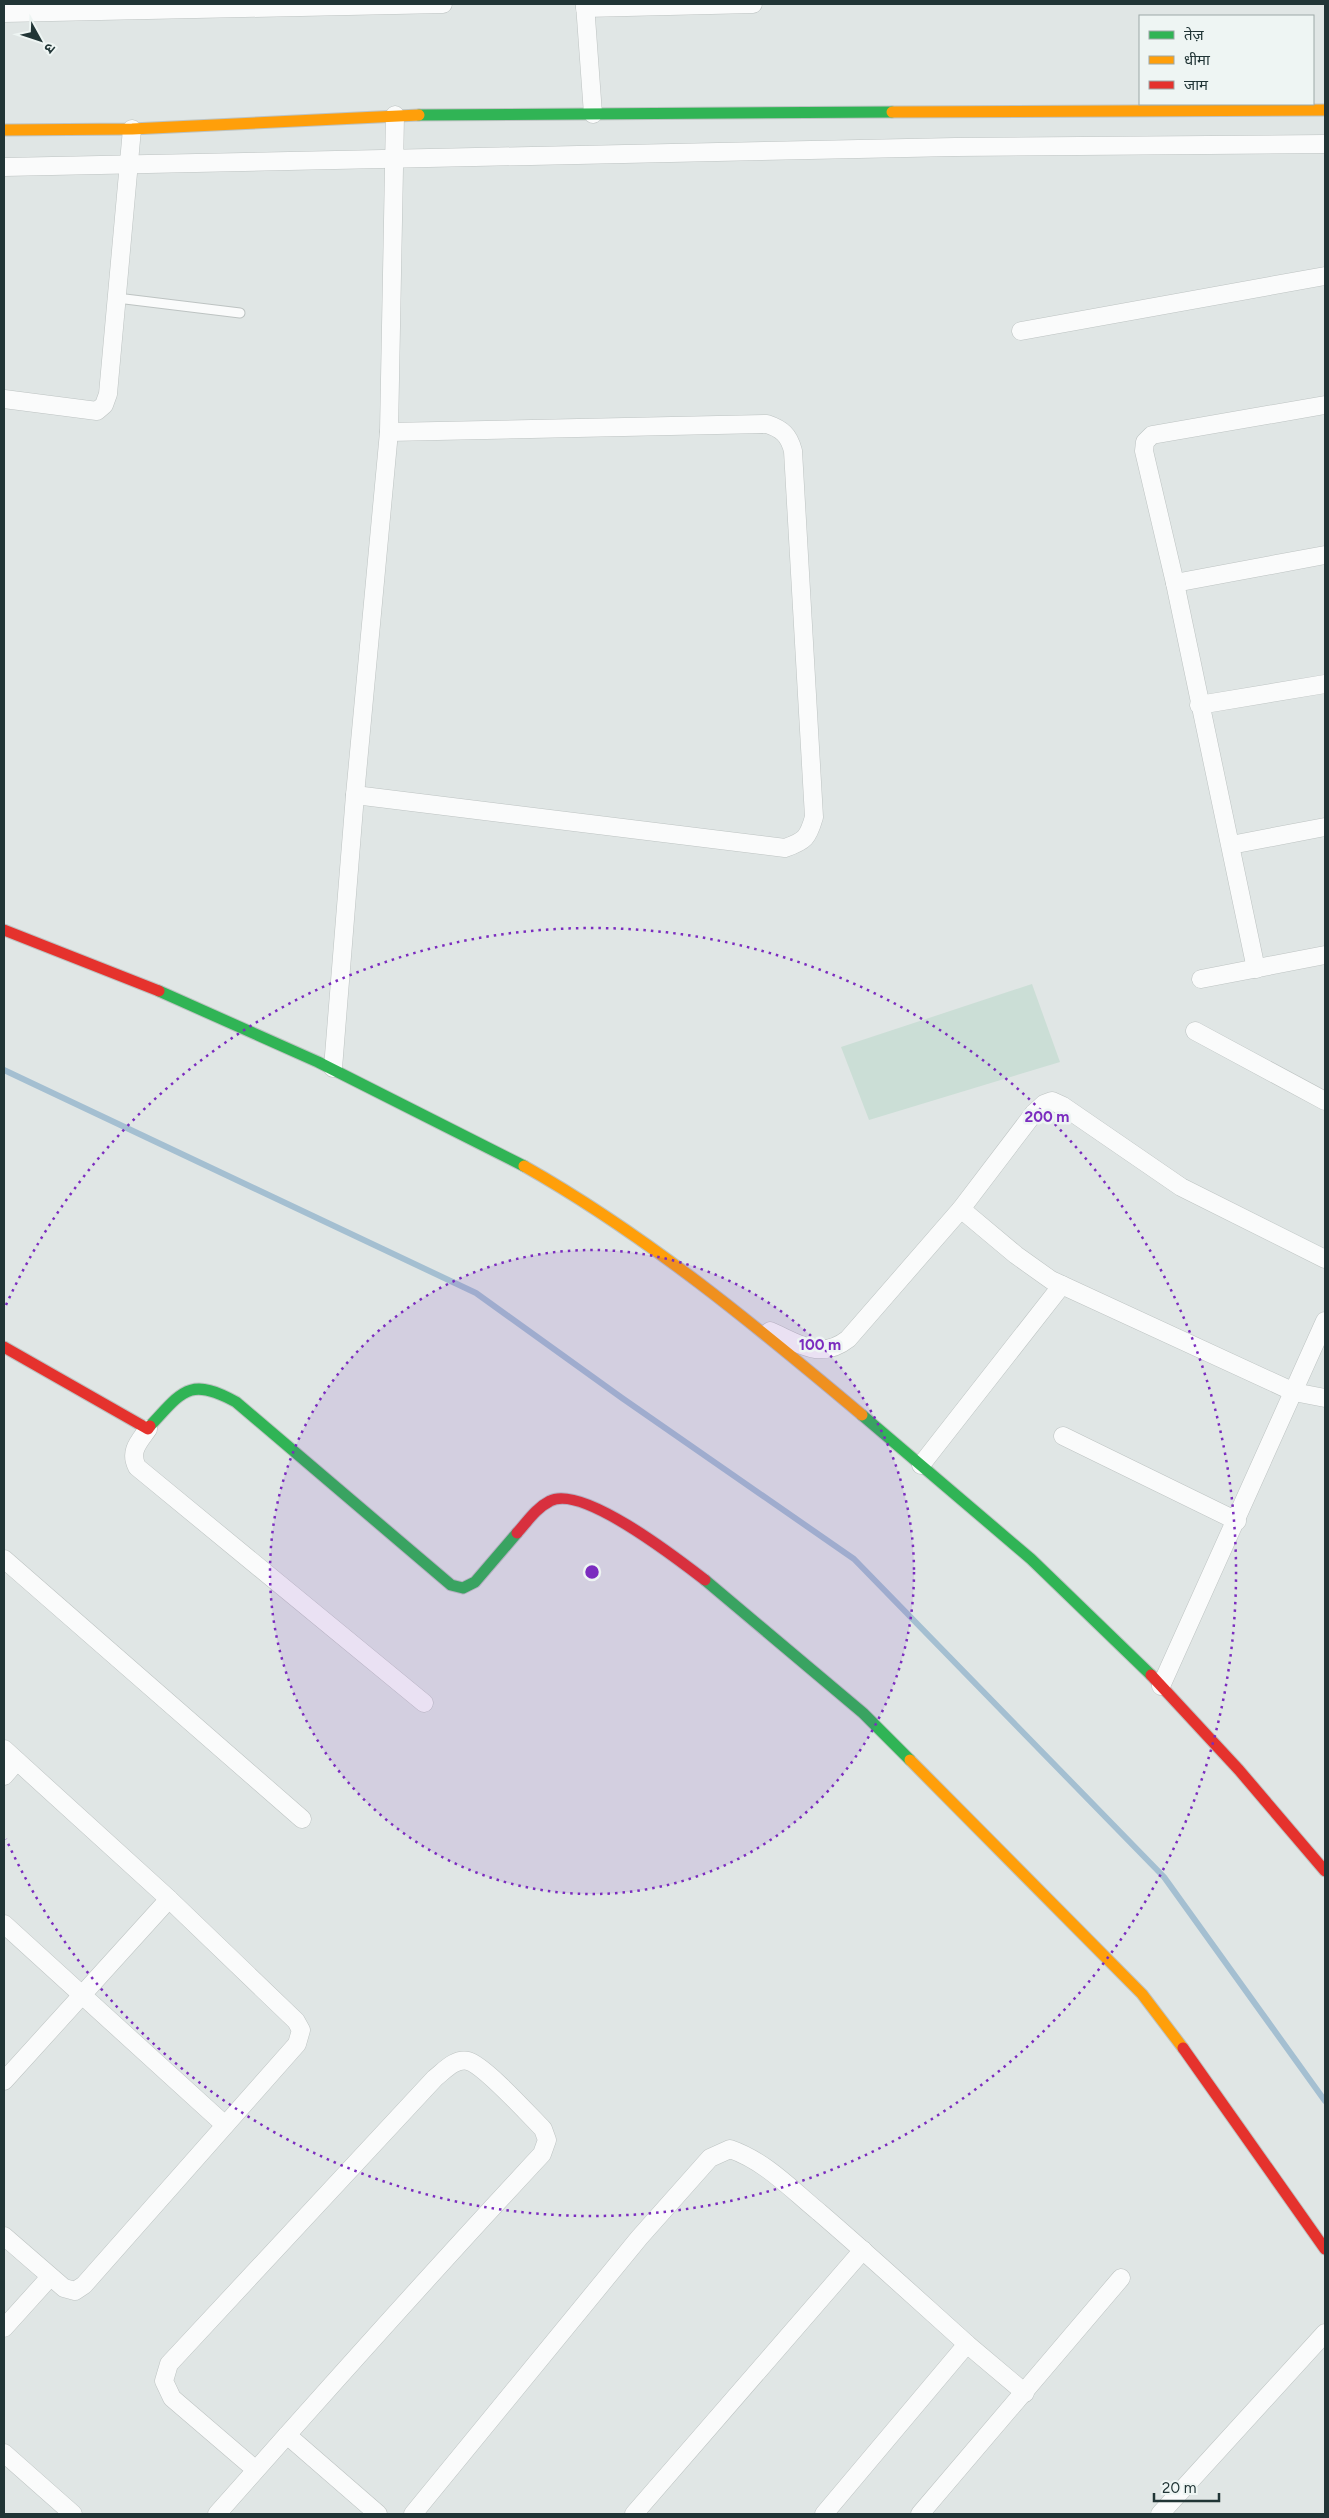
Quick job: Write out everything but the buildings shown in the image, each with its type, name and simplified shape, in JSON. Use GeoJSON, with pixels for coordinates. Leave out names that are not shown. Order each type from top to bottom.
{"type":"FeatureCollection","features":[{"type":"Feature","properties":{"kind":"street"},"geometry":{"type":"LineString","coordinates":[[4,13],[443,4]]}},
{"type":"Feature","properties":{"kind":"street"},"geometry":{"type":"LineString","coordinates":[[592,114],[585,6],[754,4]]}},
{"type":"Feature","properties":{"kind":"street"},"geometry":{"type":"LineString","coordinates":[[4,130],[132,130],[395,115],[1325,110]]}},
{"type":"Feature","properties":{"kind":"street"},"geometry":{"type":"LineString","coordinates":[[333,1068],[355,795],[389,432],[395,115]]}},
{"type":"Feature","properties":{"kind":"street"},"geometry":{"type":"LineString","coordinates":[[4,399],[97,411],[104,405],[108,394],[132,130]]}},
{"type":"Feature","properties":{"kind":"street"},"geometry":{"type":"LineString","coordinates":[[4,167],[955,147],[1325,144]]}},
{"type":"Feature","properties":{"kind":"street"},"geometry":{"type":"LineString","coordinates":[[1021,331],[1325,276]]}},
{"type":"Feature","properties":{"kind":"street"},"geometry":{"type":"LineString","coordinates":[[1256,969],[1231,845],[1199,705],[1175,583],[1144,451],[1147,438],[1152,435],[1325,404]]}},
{"type":"Feature","properties":{"kind":"street"},"geometry":{"type":"LineString","coordinates":[[355,795],[784,848],[800,843],[809,834],[814,817],[793,451],[790,439],[780,429],[767,424],[389,432]]}},
{"type":"Feature","properties":{"kind":"street"},"geometry":{"type":"LineString","coordinates":[[1175,583],[1325,555]]}},
{"type":"Feature","properties":{"kind":"street"},"geometry":{"type":"LineString","coordinates":[[1199,705],[1325,684]]}},
{"type":"Feature","properties":{"kind":"street"},"geometry":{"type":"LineString","coordinates":[[1231,845],[1325,827]]}},
{"type":"Feature","properties":{"kind":"street"},"geometry":{"type":"LineString","coordinates":[[4,930],[188,1002],[333,1068],[527,1167],[629,1233],[752,1324],[922,1465],[1085,1609],[1161,1686],[1273,1808],[1325,1871]]}},
{"type":"Feature","properties":{"kind":"street"},"geometry":{"type":"LineString","coordinates":[[1201,979],[1325,955]]}},
{"type":"Feature","properties":{"kind":"street"},"geometry":{"type":"LineString","coordinates":[[1195,1031],[1325,1101]]}},
{"type":"Feature","properties":{"kind":"street"},"geometry":{"type":"LineString","coordinates":[[752,1324],[812,1349],[824,1351],[837,1348],[848,1339],[961,1209],[1034,1113],[1044,1104],[1052,1101],[1063,1106],[1181,1188],[1325,1259]]}},
{"type":"Feature","properties":{"kind":"street"},"geometry":{"type":"LineString","coordinates":[[961,1209],[1033,1268],[1062,1285],[1294,1392],[1325,1398]]}},
{"type":"Feature","properties":{"kind":"street"},"geometry":{"type":"LineString","coordinates":[[922,1465],[1062,1285]]}},
{"type":"Feature","properties":{"kind":"street"},"geometry":{"type":"LineString","coordinates":[[1161,1686],[1237,1521],[1325,1321]]}},
{"type":"Feature","properties":{"kind":"street"},"geometry":{"type":"LineString","coordinates":[[4,1347],[148,1430]]}},
{"type":"Feature","properties":{"kind":"street"},"geometry":{"type":"LineString","coordinates":[[424,1703],[137,1467],[132,1458],[134,1450],[148,1430],[186,1390],[203,1386],[218,1390],[236,1402],[451,1584],[463,1588],[475,1582],[535,1512],[551,1500],[570,1499],[592,1506],[654,1542],[714,1587],[863,1713],[1136,1987],[1206,2078],[1283,2192],[1325,2249]]}},
{"type":"Feature","properties":{"kind":"street"},"geometry":{"type":"LineString","coordinates":[[1063,1436],[1237,1521]]}},
{"type":"Feature","properties":{"kind":"street"},"geometry":{"type":"LineString","coordinates":[[7,1567],[302,1819]]}},
{"type":"Feature","properties":{"kind":"street"},"geometry":{"type":"LineString","coordinates":[[4,1749],[169,1899],[296,2021],[301,2030],[296,2044],[84,2284],[74,2291],[64,2288],[4,2236]]}},
{"type":"Feature","properties":{"kind":"street"},"geometry":{"type":"LineString","coordinates":[[4,1776],[17,1761]]}},
{"type":"Feature","properties":{"kind":"street"},"geometry":{"type":"LineString","coordinates":[[4,2081],[169,1899]]}},
{"type":"Feature","properties":{"kind":"street"},"geometry":{"type":"LineString","coordinates":[[4,1924],[225,2125]]}},
{"type":"Feature","properties":{"kind":"street"},"geometry":{"type":"LineString","coordinates":[[217,2514],[256,2470],[287,2435],[396,2311],[542,2154],[547,2140],[543,2129],[481,2068],[468,2061],[456,2062],[435,2078],[170,2364],[164,2382],[172,2398],[256,2470]]}},
{"type":"Feature","properties":{"kind":"street"},"geometry":{"type":"LineString","coordinates":[[413,2514],[639,2238],[710,2158],[730,2149],[747,2155],[768,2169],[1025,2393]]}},
{"type":"Feature","properties":{"kind":"street"},"geometry":{"type":"LineString","coordinates":[[634,2514],[863,2250]]}},
{"type":"Feature","properties":{"kind":"street"},"geometry":{"type":"LineString","coordinates":[[4,2328],[50,2277]]}},
{"type":"Feature","properties":{"kind":"street"},"geometry":{"type":"LineString","coordinates":[[920,2514],[1121,2278]]}},
{"type":"Feature","properties":{"kind":"street"},"geometry":{"type":"LineString","coordinates":[[1160,2514],[1325,2333]]}},
{"type":"Feature","properties":{"kind":"street"},"geometry":{"type":"LineString","coordinates":[[824,2514],[967,2344]]}},
{"type":"Feature","properties":{"kind":"street"},"geometry":{"type":"LineString","coordinates":[[287,2435],[378,2514]]}},
{"type":"Feature","properties":{"kind":"street"},"geometry":{"type":"LineString","coordinates":[[4,2453],[73,2514]]}},
{"type":"Feature","properties":{"kind":"lane"},"geometry":{"type":"LineString","coordinates":[[117,298],[240,312]]}},
{"type":"Feature","properties":{"kind":"green space"},"geometry":{"type":"Polygon","coordinates":[[[1032,984],[1060,1062],[869,1120],[841,1047],[1032,984]]]}},
{"type":"Feature","properties":{"kind":"waterway"},"geometry":{"type":"LineString","coordinates":[[4,1070],[476,1293],[622,1398],[854,1559],[1164,1877],[1325,2101]]}},
{"type":"Feature","properties":{"kind":"traffic: fast"},"geometry":{"type":"LineString","coordinates":[[419,115],[892,112]]}},
{"type":"Feature","properties":{"kind":"traffic: fast"},"geometry":{"type":"LineString","coordinates":[[159,991],[318,1062],[524,1166]]}},
{"type":"Feature","properties":{"kind":"traffic: fast"},"geometry":{"type":"LineString","coordinates":[[150,1426],[170,1404],[187,1391],[207,1390],[236,1402],[451,1585],[463,1588],[475,1582],[517,1533]]}},
{"type":"Feature","properties":{"kind":"traffic: fast"},"geometry":{"type":"LineString","coordinates":[[862,1415],[1031,1559],[1151,1675]]}},
{"type":"Feature","properties":{"kind":"traffic: fast"},"geometry":{"type":"LineString","coordinates":[[705,1580],[863,1713],[910,1760]]}},
{"type":"Feature","properties":{"kind":"traffic: slow"},"geometry":{"type":"LineString","coordinates":[[892,112],[1325,110]]}},
{"type":"Feature","properties":{"kind":"traffic: slow"},"geometry":{"type":"LineString","coordinates":[[4,130],[132,129],[419,115]]}},
{"type":"Feature","properties":{"kind":"traffic: slow"},"geometry":{"type":"LineString","coordinates":[[524,1166],[613,1221],[656,1251],[740,1315],[862,1415]]}},
{"type":"Feature","properties":{"kind":"traffic: slow"},"geometry":{"type":"LineString","coordinates":[[910,1760],[1142,1994],[1183,2048]]}},
{"type":"Feature","properties":{"kind":"traffic: jam"},"geometry":{"type":"LineString","coordinates":[[4,930],[159,991]]}},
{"type":"Feature","properties":{"kind":"traffic: jam"},"geometry":{"type":"LineString","coordinates":[[4,1347],[148,1429],[150,1426]]}},
{"type":"Feature","properties":{"kind":"traffic: jam"},"geometry":{"type":"LineString","coordinates":[[517,1533],[536,1511],[550,1501],[565,1499],[584,1503],[630,1527],[705,1580]]}},
{"type":"Feature","properties":{"kind":"traffic: jam"},"geometry":{"type":"LineString","coordinates":[[1151,1675],[1239,1770],[1325,1871]]}},
{"type":"Feature","properties":{"kind":"traffic: jam"},"geometry":{"type":"LineString","coordinates":[[1183,2048],[1325,2249]]}}]}
